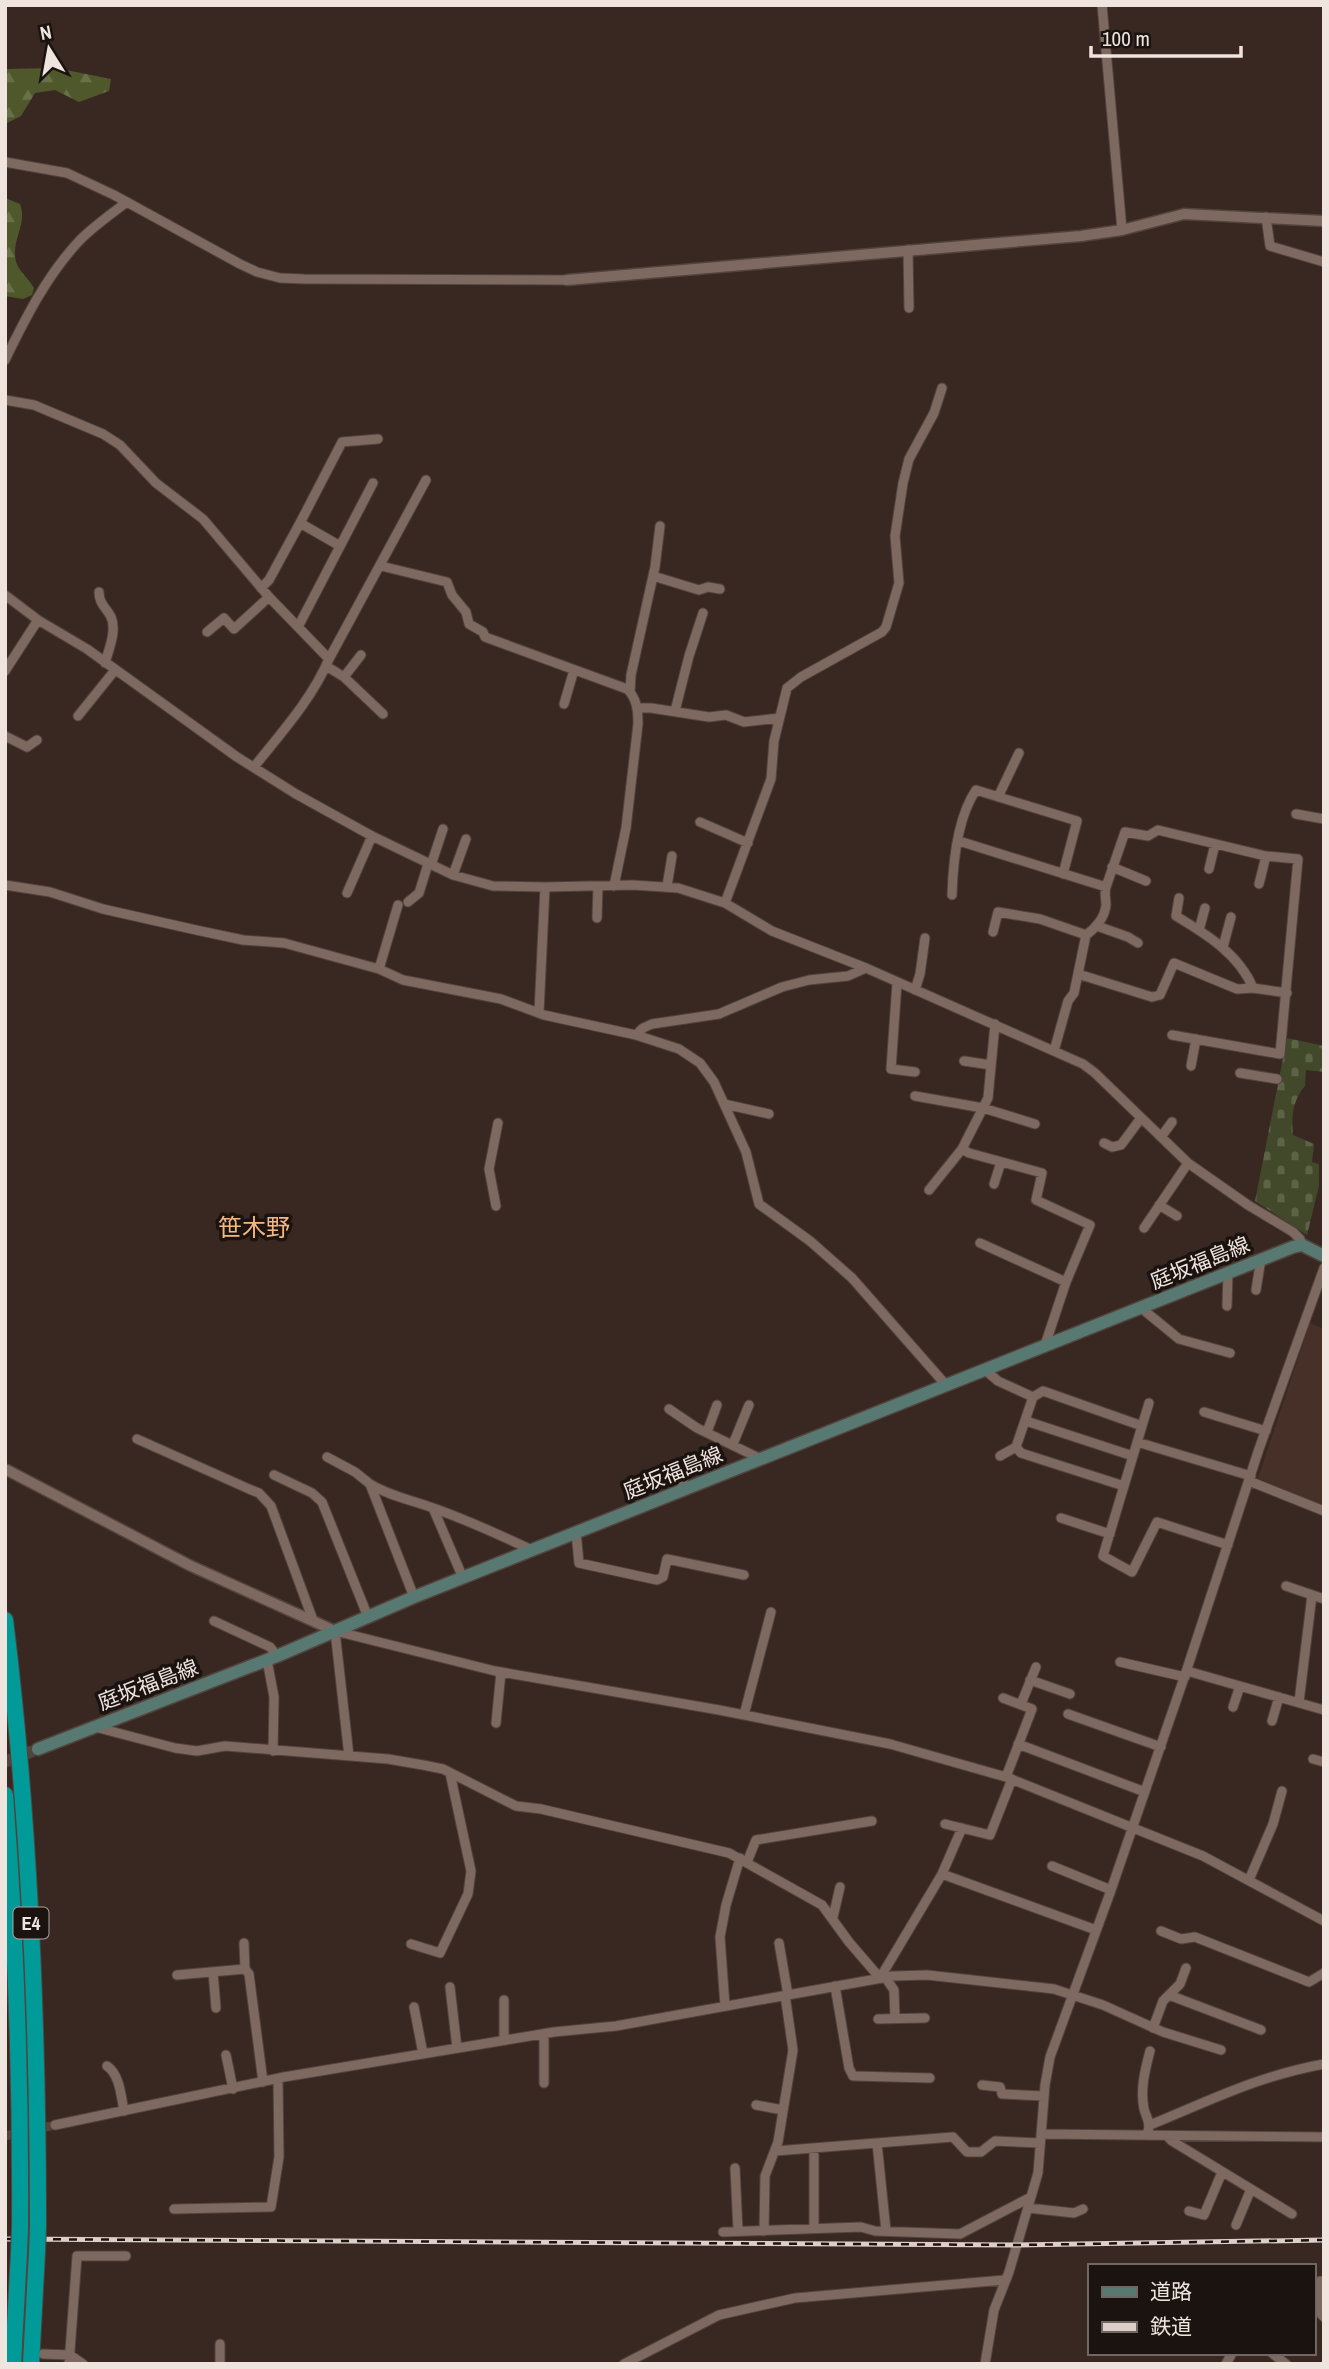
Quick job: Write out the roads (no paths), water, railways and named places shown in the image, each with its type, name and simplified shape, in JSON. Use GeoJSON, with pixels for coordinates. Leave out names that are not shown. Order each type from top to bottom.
{"type":"FeatureCollection","features":[{"type":"Feature","properties":{"kind":"highway","name":"E4"},"geometry":{"type":"LineString","coordinates":[[5,1620],[21,1769],[35,1993],[37,2359]]}},
{"type":"Feature","properties":{"kind":"highway","name":"E4"},"geometry":{"type":"LineString","coordinates":[[5,1795],[18,1993],[21,2118],[20,2228],[13,2364]]}},
{"type":"Feature","properties":{"kind":"main road","name":"庭坂福島線"},"geometry":{"type":"LineString","coordinates":[[38,1749],[272,1658],[414,1597],[984,1369],[1139,1311],[1228,1272],[1302,1245]]}},
{"type":"Feature","properties":{"kind":"main road"},"geometry":{"type":"LineString","coordinates":[[1302,1245],[1324,1255]]}},
{"type":"Feature","properties":{"kind":"street"},"geometry":{"type":"LineString","coordinates":[[1102,5],[1122,230]]}},
{"type":"Feature","properties":{"kind":"street"},"geometry":{"type":"LineString","coordinates":[[5,162],[67,173],[127,202],[240,264],[280,278],[389,281],[567,280],[1081,236],[1122,230],[1184,214],[1324,221]]}},
{"type":"Feature","properties":{"kind":"street"},"geometry":{"type":"LineString","coordinates":[[5,360],[38,295],[55,270],[81,239],[127,202]]}},
{"type":"Feature","properties":{"kind":"street"},"geometry":{"type":"LineString","coordinates":[[1266,217],[1270,246],[1324,262]]}},
{"type":"Feature","properties":{"kind":"street"},"geometry":{"type":"LineString","coordinates":[[908,250],[909,307]]}},
{"type":"Feature","properties":{"kind":"street"},"geometry":{"type":"LineString","coordinates":[[725,903],[771,779],[774,741],[785,693],[792,683],[882,632],[886,627],[899,583],[895,536],[901,491],[909,459],[934,414],[942,388]]}},
{"type":"Feature","properties":{"kind":"street"},"geometry":{"type":"LineString","coordinates":[[5,400],[44,408],[103,434],[120,445],[156,483],[203,519],[328,663],[383,714]]}},
{"type":"Feature","properties":{"kind":"street"},"geometry":{"type":"LineString","coordinates":[[261,588],[300,523],[342,442],[378,439]]}},
{"type":"Feature","properties":{"kind":"street"},"geometry":{"type":"LineString","coordinates":[[254,767],[290,721],[328,663],[426,480]]}},
{"type":"Feature","properties":{"kind":"street"},"geometry":{"type":"LineString","coordinates":[[298,627],[373,483]]}},
{"type":"Feature","properties":{"kind":"street"},"geometry":{"type":"LineString","coordinates":[[300,523],[340,545]]}},
{"type":"Feature","properties":{"kind":"street"},"geometry":{"type":"LineString","coordinates":[[614,886],[626,828],[638,734],[638,708],[630,692],[631,675],[653,576],[660,526]]}},
{"type":"Feature","properties":{"kind":"street"},"geometry":{"type":"LineString","coordinates":[[381,566],[447,582],[452,595],[466,612],[469,624],[484,632],[485,637],[630,692]]}},
{"type":"Feature","properties":{"kind":"street"},"geometry":{"type":"LineString","coordinates":[[653,576],[699,590],[708,587],[720,589]]}},
{"type":"Feature","properties":{"kind":"street"},"geometry":{"type":"LineString","coordinates":[[99,592],[100,601],[112,618],[113,629],[106,663]]}},
{"type":"Feature","properties":{"kind":"street"},"geometry":{"type":"LineString","coordinates":[[5,595],[296,794],[429,865],[493,886],[667,886],[725,903],[772,931],[866,968],[1083,1064],[1188,1163],[1248,1205],[1293,1232],[1302,1245]]}},
{"type":"Feature","properties":{"kind":"street"},"geometry":{"type":"LineString","coordinates":[[207,632],[224,618],[234,629],[269,597]]}},
{"type":"Feature","properties":{"kind":"street"},"geometry":{"type":"LineString","coordinates":[[675,711],[689,656],[704,613]]}},
{"type":"Feature","properties":{"kind":"street"},"geometry":{"type":"LineString","coordinates":[[5,671],[38,620]]}},
{"type":"Feature","properties":{"kind":"street"},"geometry":{"type":"LineString","coordinates":[[344,677],[361,655]]}},
{"type":"Feature","properties":{"kind":"street"},"geometry":{"type":"LineString","coordinates":[[78,716],[116,670]]}},
{"type":"Feature","properties":{"kind":"street"},"geometry":{"type":"LineString","coordinates":[[564,704],[574,670]]}},
{"type":"Feature","properties":{"kind":"street"},"geometry":{"type":"LineString","coordinates":[[638,708],[709,717],[726,715],[744,722],[779,718]]}},
{"type":"Feature","properties":{"kind":"street"},"geometry":{"type":"LineString","coordinates":[[5,736],[27,747],[37,740]]}},
{"type":"Feature","properties":{"kind":"street"},"geometry":{"type":"LineString","coordinates":[[998,797],[1019,754]]}},
{"type":"Feature","properties":{"kind":"street"},"geometry":{"type":"LineString","coordinates":[[952,895],[953,859],[966,805],[976,790],[1077,821],[1063,874]]}},
{"type":"Feature","properties":{"kind":"street"},"geometry":{"type":"LineString","coordinates":[[1296,814],[1324,818]]}},
{"type":"Feature","properties":{"kind":"street"},"geometry":{"type":"LineString","coordinates":[[699,822],[748,843]]}},
{"type":"Feature","properties":{"kind":"street"},"geometry":{"type":"LineString","coordinates":[[379,969],[403,903],[419,893],[443,829]]}},
{"type":"Feature","properties":{"kind":"street"},"geometry":{"type":"LineString","coordinates":[[1054,1051],[1078,974],[1086,935],[1097,926],[1106,905],[1105,887],[1125,832],[1148,836],[1158,830],[1266,856],[1298,859],[1280,1054],[1172,1035]]}},
{"type":"Feature","properties":{"kind":"street"},"geometry":{"type":"LineString","coordinates":[[347,894],[372,836]]}},
{"type":"Feature","properties":{"kind":"street"},"geometry":{"type":"LineString","coordinates":[[453,875],[466,839]]}},
{"type":"Feature","properties":{"kind":"street"},"geometry":{"type":"LineString","coordinates":[[959,841],[1105,887]]}},
{"type":"Feature","properties":{"kind":"street"},"geometry":{"type":"LineString","coordinates":[[1209,869],[1215,844]]}},
{"type":"Feature","properties":{"kind":"street"},"geometry":{"type":"LineString","coordinates":[[667,886],[671,856]]}},
{"type":"Feature","properties":{"kind":"street"},"geometry":{"type":"LineString","coordinates":[[1259,884],[1266,856]]}},
{"type":"Feature","properties":{"kind":"street"},"geometry":{"type":"LineString","coordinates":[[1112,867],[1146,881]]}},
{"type":"Feature","properties":{"kind":"street"},"geometry":{"type":"LineString","coordinates":[[5,885],[50,892],[103,909],[243,940],[284,943],[379,969],[403,980],[479,993],[539,1012],[636,1035],[679,1049],[700,1063],[714,1082],[746,1152],[759,1204],[810,1241],[852,1278],[946,1385]]}},
{"type":"Feature","properties":{"kind":"street"},"geometry":{"type":"LineString","coordinates":[[597,918],[598,886]]}},
{"type":"Feature","properties":{"kind":"street"},"geometry":{"type":"LineString","coordinates":[[539,1012],[545,887]]}},
{"type":"Feature","properties":{"kind":"street"},"geometry":{"type":"LineString","coordinates":[[1179,898],[1176,916],[1223,947],[1249,978],[1253,988]]}},
{"type":"Feature","properties":{"kind":"street"},"geometry":{"type":"LineString","coordinates":[[1199,930],[1205,908]]}},
{"type":"Feature","properties":{"kind":"street"},"geometry":{"type":"LineString","coordinates":[[993,932],[998,912],[1040,919],[1086,935]]}},
{"type":"Feature","properties":{"kind":"street"},"geometry":{"type":"LineString","coordinates":[[1223,947],[1231,917]]}},
{"type":"Feature","properties":{"kind":"street"},"geometry":{"type":"LineString","coordinates":[[1097,926],[1138,943]]}},
{"type":"Feature","properties":{"kind":"street"},"geometry":{"type":"LineString","coordinates":[[915,990],[925,938]]}},
{"type":"Feature","properties":{"kind":"street"},"geometry":{"type":"LineString","coordinates":[[1078,974],[1152,997],[1160,995],[1174,963],[1237,989],[1253,988],[1287,993]]}},
{"type":"Feature","properties":{"kind":"street"},"geometry":{"type":"LineString","coordinates":[[636,1035],[652,1024],[719,1014],[782,987],[809,980],[848,976],[866,968]]}},
{"type":"Feature","properties":{"kind":"street"},"geometry":{"type":"LineString","coordinates":[[897,983],[891,1069],[915,1072]]}},
{"type":"Feature","properties":{"kind":"street"},"geometry":{"type":"LineString","coordinates":[[929,1190],[962,1149],[983,1108],[990,1090],[995,1024]]}},
{"type":"Feature","properties":{"kind":"street"},"geometry":{"type":"LineString","coordinates":[[1192,1066],[1196,1039]]}},
{"type":"Feature","properties":{"kind":"street"},"geometry":{"type":"LineString","coordinates":[[964,1061],[991,1065]]}},
{"type":"Feature","properties":{"kind":"street"},"geometry":{"type":"LineString","coordinates":[[1240,1073],[1277,1079]]}},
{"type":"Feature","properties":{"kind":"street"},"geometry":{"type":"LineString","coordinates":[[915,1096],[983,1108],[1035,1124]]}},
{"type":"Feature","properties":{"kind":"street"},"geometry":{"type":"LineString","coordinates":[[724,1104],[769,1114]]}},
{"type":"Feature","properties":{"kind":"street"},"geometry":{"type":"LineString","coordinates":[[1104,1143],[1112,1147],[1121,1145],[1142,1118]]}},
{"type":"Feature","properties":{"kind":"street"},"geometry":{"type":"LineString","coordinates":[[1161,1137],[1172,1122]]}},
{"type":"Feature","properties":{"kind":"street"},"geometry":{"type":"LineString","coordinates":[[496,1206],[489,1169],[498,1123]]}},
{"type":"Feature","properties":{"kind":"street"},"geometry":{"type":"LineString","coordinates":[[962,1149],[1042,1172],[1036,1200],[1090,1225],[1066,1282],[1045,1345]]}},
{"type":"Feature","properties":{"kind":"street"},"geometry":{"type":"LineString","coordinates":[[995,1184],[1001,1162]]}},
{"type":"Feature","properties":{"kind":"street"},"geometry":{"type":"LineString","coordinates":[[1144,1228],[1188,1163]]}},
{"type":"Feature","properties":{"kind":"street"},"geometry":{"type":"LineString","coordinates":[[1159,1205],[1177,1216]]}},
{"type":"Feature","properties":{"kind":"street"},"geometry":{"type":"LineString","coordinates":[[980,1244],[1066,1282]]}},
{"type":"Feature","properties":{"kind":"street"},"geometry":{"type":"LineString","coordinates":[[1256,1290],[1261,1259]]}},
{"type":"Feature","properties":{"kind":"street"},"geometry":{"type":"LineString","coordinates":[[985,2364],[989,2329],[1009,2272],[1038,2172],[1044,2096],[1051,2057],[1133,1828],[1266,1431],[1324,1268]]}},
{"type":"Feature","properties":{"kind":"street"},"geometry":{"type":"LineString","coordinates":[[1227,1306],[1228,1272]]}},
{"type":"Feature","properties":{"kind":"street"},"geometry":{"type":"LineString","coordinates":[[1139,1311],[1179,1339],[1230,1353]]}},
{"type":"Feature","properties":{"kind":"street"},"geometry":{"type":"LineString","coordinates":[[984,1369],[998,1381],[1033,1396]]}},
{"type":"Feature","properties":{"kind":"street"},"geometry":{"type":"LineString","coordinates":[[1000,1456],[1016,1447],[1033,1396],[1043,1391],[1142,1426]]}},
{"type":"Feature","properties":{"kind":"street"},"geometry":{"type":"LineString","coordinates":[[1149,1403],[1103,1556],[1132,1572],[1157,1522],[1228,1545]]}},
{"type":"Feature","properties":{"kind":"street"},"geometry":{"type":"LineString","coordinates":[[706,1432],[717,1405]]}},
{"type":"Feature","properties":{"kind":"street"},"geometry":{"type":"LineString","coordinates":[[733,1444],[749,1405]]}},
{"type":"Feature","properties":{"kind":"street"},"geometry":{"type":"LineString","coordinates":[[669,1409],[706,1432],[761,1459]]}},
{"type":"Feature","properties":{"kind":"street"},"geometry":{"type":"LineString","coordinates":[[1204,1412],[1266,1431]]}},
{"type":"Feature","properties":{"kind":"street"},"geometry":{"type":"LineString","coordinates":[[1026,1421],[1133,1456]]}},
{"type":"Feature","properties":{"kind":"street"},"geometry":{"type":"LineString","coordinates":[[137,1439],[265,1498],[271,1506],[313,1620]]}},
{"type":"Feature","properties":{"kind":"street"},"geometry":{"type":"LineString","coordinates":[[1137,1442],[1250,1478],[1324,1511]]}},
{"type":"Feature","properties":{"kind":"street"},"geometry":{"type":"LineString","coordinates":[[1016,1447],[1021,1453],[1124,1486]]}},
{"type":"Feature","properties":{"kind":"street"},"geometry":{"type":"LineString","coordinates":[[327,1457],[394,1497],[433,1508],[492,1531],[531,1550]]}},
{"type":"Feature","properties":{"kind":"street"},"geometry":{"type":"LineString","coordinates":[[684,1490],[682,1485],[688,1457]]}},
{"type":"Feature","properties":{"kind":"street"},"geometry":{"type":"LineString","coordinates":[[7,1471],[191,1566],[335,1631],[502,1672],[890,1744],[1009,1778],[1203,1856],[1324,1921]]}},
{"type":"Feature","properties":{"kind":"street"},"geometry":{"type":"LineString","coordinates":[[274,1475],[312,1493],[322,1502],[368,1617]]}},
{"type":"Feature","properties":{"kind":"street"},"geometry":{"type":"LineString","coordinates":[[370,1484],[414,1597]]}},
{"type":"Feature","properties":{"kind":"street"},"geometry":{"type":"LineString","coordinates":[[433,1508],[463,1578]]}},
{"type":"Feature","properties":{"kind":"street"},"geometry":{"type":"LineString","coordinates":[[1061,1518],[1110,1534]]}},
{"type":"Feature","properties":{"kind":"street"},"geometry":{"type":"LineString","coordinates":[[576,1532],[579,1563],[657,1580],[663,1577],[667,1559],[744,1575]]}},
{"type":"Feature","properties":{"kind":"street"},"geometry":{"type":"LineString","coordinates":[[1286,1587],[1324,1599]]}},
{"type":"Feature","properties":{"kind":"street"},"geometry":{"type":"LineString","coordinates":[[1299,1702],[1312,1595]]}},
{"type":"Feature","properties":{"kind":"street"},"geometry":{"type":"LineString","coordinates":[[744,1715],[771,1612]]}},
{"type":"Feature","properties":{"kind":"street"},"geometry":{"type":"LineString","coordinates":[[214,1621],[270,1647],[274,1697],[273,1751]]}},
{"type":"Feature","properties":{"kind":"street"},"geometry":{"type":"LineString","coordinates":[[335,1631],[349,1756]]}},
{"type":"Feature","properties":{"kind":"street"},"geometry":{"type":"LineString","coordinates":[[1120,1662],[1240,1686],[1324,1710]]}},
{"type":"Feature","properties":{"kind":"street"},"geometry":{"type":"LineString","coordinates":[[1021,1704],[1036,1667]]}},
{"type":"Feature","properties":{"kind":"street"},"geometry":{"type":"LineString","coordinates":[[496,1723],[502,1672]]}},
{"type":"Feature","properties":{"kind":"street"},"geometry":{"type":"LineString","coordinates":[[1030,1680],[1070,1694]]}},
{"type":"Feature","properties":{"kind":"street"},"geometry":{"type":"LineString","coordinates":[[1233,1707],[1240,1686]]}},
{"type":"Feature","properties":{"kind":"street"},"geometry":{"type":"LineString","coordinates":[[1272,1721],[1279,1697]]}},
{"type":"Feature","properties":{"kind":"street"},"geometry":{"type":"LineString","coordinates":[[945,1824],[990,1835],[1018,1744],[1032,1709],[1003,1698]]}},
{"type":"Feature","properties":{"kind":"street"},"geometry":{"type":"LineString","coordinates":[[1068,1714],[1161,1747]]}},
{"type":"Feature","properties":{"kind":"street"},"geometry":{"type":"LineString","coordinates":[[94,1727],[197,1751],[225,1746],[388,1759],[443,1769],[516,1806],[717,1849],[744,1860],[812,1898],[833,1917],[849,1942],[894,1990],[895,2018]]}},
{"type":"Feature","properties":{"kind":"street"},"geometry":{"type":"LineString","coordinates":[[1018,1744],[1145,1792]]}},
{"type":"Feature","properties":{"kind":"street"},"geometry":{"type":"LineString","coordinates":[[1313,1759],[1324,1762]]}},
{"type":"Feature","properties":{"kind":"street"},"geometry":{"type":"LineString","coordinates":[[411,1944],[440,1953],[470,1884],[471,1871],[450,1773]]}},
{"type":"Feature","properties":{"kind":"street"},"geometry":{"type":"LineString","coordinates":[[1249,1880],[1273,1824],[1282,1791]]}},
{"type":"Feature","properties":{"kind":"street"},"geometry":{"type":"LineString","coordinates":[[725,2006],[720,1937],[726,1905],[744,1860],[756,1840],[872,1821]]}},
{"type":"Feature","properties":{"kind":"street"},"geometry":{"type":"LineString","coordinates":[[883,1977],[942,1874],[962,1828]]}},
{"type":"Feature","properties":{"kind":"street"},"geometry":{"type":"LineString","coordinates":[[1052,1866],[1111,1890]]}},
{"type":"Feature","properties":{"kind":"street"},"geometry":{"type":"LineString","coordinates":[[942,1874],[1096,1930]]}},
{"type":"Feature","properties":{"kind":"street"},"geometry":{"type":"LineString","coordinates":[[833,1917],[840,1887]]}},
{"type":"Feature","properties":{"kind":"street"},"geometry":{"type":"LineString","coordinates":[[1161,1931],[1181,1940],[1195,1937],[1309,1982],[1324,1973]]}},
{"type":"Feature","properties":{"kind":"street"},"geometry":{"type":"LineString","coordinates":[[244,1943],[244,1969],[249,1974],[263,2082]]}},
{"type":"Feature","properties":{"kind":"street"},"geometry":{"type":"LineString","coordinates":[[764,2231],[765,2176],[775,2151],[793,2044],[779,1943]]}},
{"type":"Feature","properties":{"kind":"street"},"geometry":{"type":"LineString","coordinates":[[1153,2028],[1163,2001],[1180,1984],[1186,1968]]}},
{"type":"Feature","properties":{"kind":"street"},"geometry":{"type":"LineString","coordinates":[[177,1975],[244,1969]]}},
{"type":"Feature","properties":{"kind":"street"},"geometry":{"type":"LineString","coordinates":[[213,1972],[216,2008]]}},
{"type":"Feature","properties":{"kind":"street"},"geometry":{"type":"LineString","coordinates":[[55,2125],[278,2079],[504,2040],[616,2026],[883,1977],[917,1975],[1054,1989],[1103,2004],[1153,2028],[1221,2050]]}},
{"type":"Feature","properties":{"kind":"street"},"geometry":{"type":"LineString","coordinates":[[835,1986],[849,2068],[853,2076],[930,2077]]}},
{"type":"Feature","properties":{"kind":"street"},"geometry":{"type":"LineString","coordinates":[[450,1987],[457,2048]]}},
{"type":"Feature","properties":{"kind":"street"},"geometry":{"type":"LineString","coordinates":[[1169,1995],[1261,2030]]}},
{"type":"Feature","properties":{"kind":"street"},"geometry":{"type":"LineString","coordinates":[[504,2040],[505,2000]]}},
{"type":"Feature","properties":{"kind":"street"},"geometry":{"type":"LineString","coordinates":[[414,2007],[423,2054]]}},
{"type":"Feature","properties":{"kind":"street"},"geometry":{"type":"LineString","coordinates":[[878,2019],[925,2018]]}},
{"type":"Feature","properties":{"kind":"street"},"geometry":{"type":"LineString","coordinates":[[544,2034],[544,2083]]}},
{"type":"Feature","properties":{"kind":"street"},"geometry":{"type":"LineString","coordinates":[[1146,2136],[1150,2125],[1142,2099],[1144,2072],[1150,2051]]}},
{"type":"Feature","properties":{"kind":"street"},"geometry":{"type":"LineString","coordinates":[[226,2055],[233,2089]]}},
{"type":"Feature","properties":{"kind":"street"},"geometry":{"type":"LineString","coordinates":[[1150,2125],[1239,2086],[1324,2064]]}},
{"type":"Feature","properties":{"kind":"street"},"geometry":{"type":"LineString","coordinates":[[107,2066],[113,2070],[116,2077],[124,2110]]}},
{"type":"Feature","properties":{"kind":"street"},"geometry":{"type":"LineString","coordinates":[[174,2209],[271,2207],[279,2157],[278,2079]]}},
{"type":"Feature","properties":{"kind":"street"},"geometry":{"type":"LineString","coordinates":[[982,2085],[996,2085],[1000,2087],[1002,2094],[1044,2096]]}},
{"type":"Feature","properties":{"kind":"street"},"geometry":{"type":"LineString","coordinates":[[756,2105],[783,2110]]}},
{"type":"Feature","properties":{"kind":"street"},"geometry":{"type":"LineString","coordinates":[[1167,2136],[1292,2214]]}},
{"type":"Feature","properties":{"kind":"street"},"geometry":{"type":"LineString","coordinates":[[775,2151],[953,2137],[967,2152],[981,2152],[995,2141],[1041,2138],[1324,2137]]}},
{"type":"Feature","properties":{"kind":"street"},"geometry":{"type":"LineString","coordinates":[[877,2143],[887,2231]]}},
{"type":"Feature","properties":{"kind":"street"},"geometry":{"type":"LineString","coordinates":[[814,2150],[814,2228]]}},
{"type":"Feature","properties":{"kind":"street"},"geometry":{"type":"LineString","coordinates":[[735,2168],[738,2231]]}},
{"type":"Feature","properties":{"kind":"street"},"geometry":{"type":"LineString","coordinates":[[1189,2211],[1204,2215],[1222,2172]]}},
{"type":"Feature","properties":{"kind":"street"},"geometry":{"type":"LineString","coordinates":[[1236,2225],[1251,2189]]}},
{"type":"Feature","properties":{"kind":"street"},"geometry":{"type":"LineString","coordinates":[[723,2231],[861,2227],[887,2231],[960,2234],[1031,2197]]}},
{"type":"Feature","properties":{"kind":"street"},"geometry":{"type":"LineString","coordinates":[[1028,2208],[1074,2213],[1083,2209]]}},
{"type":"Feature","properties":{"kind":"street"},"geometry":{"type":"LineString","coordinates":[[69,2360],[77,2256],[127,2256]]}},
{"type":"Feature","properties":{"kind":"street"},"geometry":{"type":"LineString","coordinates":[[624,2364],[719,2315],[795,2298],[1004,2280]]}},
{"type":"Feature","properties":{"kind":"street"},"geometry":{"type":"LineString","coordinates":[[1319,2281],[1320,2313],[1324,2316]]}},
{"type":"Feature","properties":{"kind":"street"},"geometry":{"type":"LineString","coordinates":[[220,2344],[220,2364]]}},
{"type":"Feature","properties":{"kind":"street"},"geometry":{"type":"LineString","coordinates":[[37,2359],[69,2360],[83,2364]]}},
{"type":"Feature","properties":{"kind":"tunnel"},"geometry":{"type":"LineString","coordinates":[[5,1762],[38,1749]]}},
{"type":"Feature","properties":{"kind":"tunnel"},"geometry":{"type":"LineString","coordinates":[[5,2136],[55,2125]]}},
{"type":"Feature","properties":{"kind":"railway"},"geometry":{"type":"LineString","coordinates":[[5,2239],[1017,2245],[1324,2240]]}},
{"type":"Feature","properties":{"kind":"district","name":"笹木野"},"geometry":{"type":"Point","coordinates":[254,1228]}}]}
